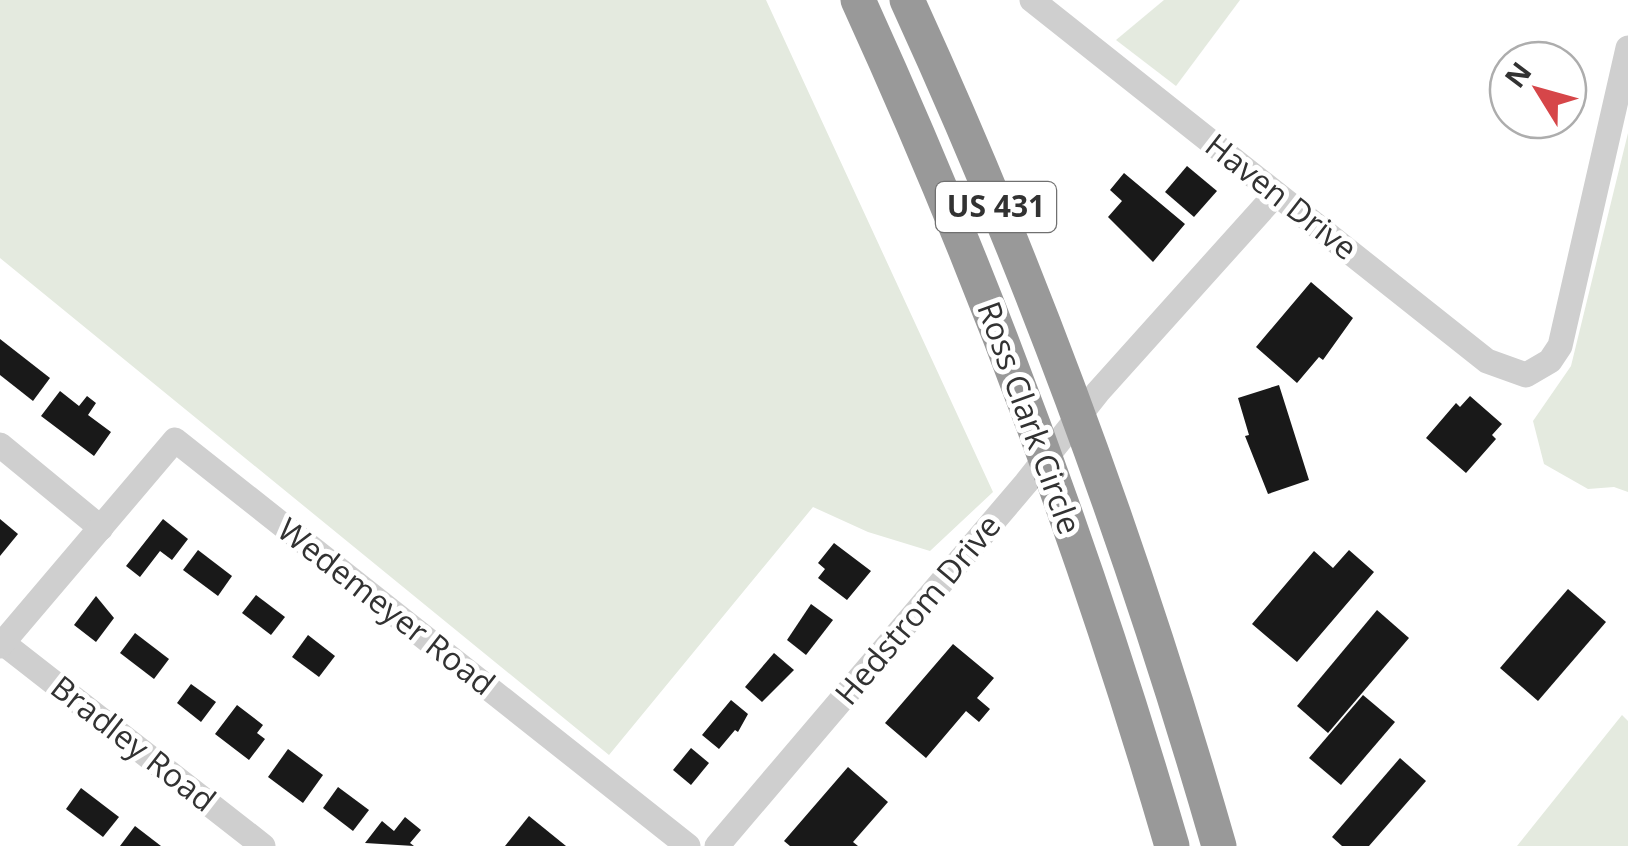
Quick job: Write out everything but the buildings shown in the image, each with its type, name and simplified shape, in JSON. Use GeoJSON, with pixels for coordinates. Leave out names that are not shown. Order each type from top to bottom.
{"type":"FeatureCollection","features":[{"type":"Feature","properties":{"kind":"highway","name":"Ross Clark Circle"},"geometry":{"type":"LineString","coordinates":[[858,0],[974,268],[1046,458],[1123,684],[1172,846]]}},
{"type":"Feature","properties":{"kind":"highway","name":"Ross Clark Circle"},"geometry":{"type":"LineString","coordinates":[[907,0],[1009,236],[1079,416],[1164,666],[1219,846]]}},
{"type":"Feature","properties":{"kind":"street","name":"Haven Drive"},"geometry":{"type":"LineString","coordinates":[[1032,0],[1487,361],[1512,374],[1538,370],[1560,346],[1628,48]]}},
{"type":"Feature","properties":{"kind":"street","name":"Hedstrom Drive"},"geometry":{"type":"LineString","coordinates":[[717,846],[1079,416],[1276,194]]}},
{"type":"Feature","properties":{"kind":"street","name":"Wedemeyer Road"},"geometry":{"type":"LineString","coordinates":[[101,528],[175,440],[688,846]]}},
{"type":"Feature","properties":{"kind":"street"},"geometry":{"type":"LineString","coordinates":[[0,445],[101,528],[2,644]]}},
{"type":"Feature","properties":{"kind":"street","name":"Bradley Road"},"geometry":{"type":"LineString","coordinates":[[2,644],[263,846]]}},
{"type":"Feature","properties":{"kind":"shaded area"},"geometry":{"type":"Polygon","coordinates":[[[0,0],[766,0],[993,492],[930,551],[868,532],[813,507],[609,755],[0,258],[0,0]]]}},
{"type":"Feature","properties":{"kind":"shaded area"},"geometry":{"type":"Polygon","coordinates":[[[1164,0],[1240,0],[1176,86],[1116,40],[1164,0]]]}},
{"type":"Feature","properties":{"kind":"shaded area"},"geometry":{"type":"Polygon","coordinates":[[[1628,133],[1628,492],[1614,487],[1588,489],[1544,464],[1533,421],[1571,366],[1628,133]]]}},
{"type":"Feature","properties":{"kind":"shaded area"},"geometry":{"type":"Polygon","coordinates":[[[1622,715],[1628,721],[1628,846],[1517,846],[1622,715]]]}}]}
